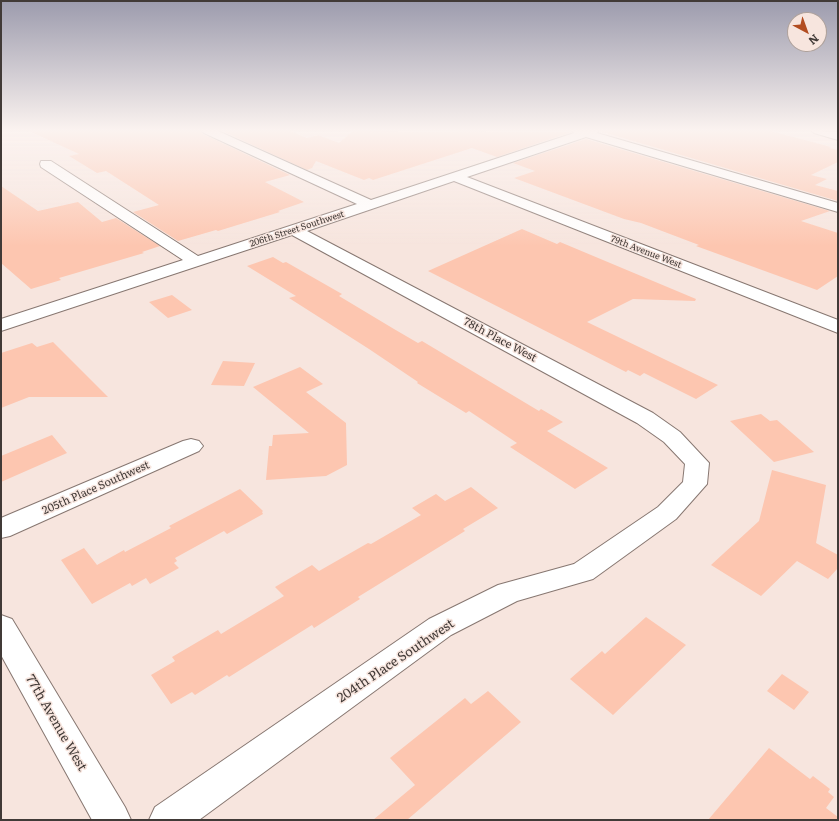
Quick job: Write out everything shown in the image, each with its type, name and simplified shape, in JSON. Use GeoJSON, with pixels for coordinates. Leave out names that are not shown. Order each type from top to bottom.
{"type":"FeatureCollection","features":[{"type":"Feature","properties":{"kind":"street"},"geometry":{"type":"LineString","coordinates":[[54,169],[197,262]]}},
{"type":"Feature","properties":{"kind":"street"},"geometry":{"type":"LineString","coordinates":[[292,169],[370,205]]}},
{"type":"Feature","properties":{"kind":"street","name":"206th Street Southwest"},"geometry":{"type":"LineString","coordinates":[[1,325],[477,169]]}},
{"type":"Feature","properties":{"kind":"street"},"geometry":{"type":"LineString","coordinates":[[709,169],[838,208]]}},
{"type":"Feature","properties":{"kind":"street","name":"79th Avenue West"},"geometry":{"type":"LineString","coordinates":[[455,177],[838,327]]}},
{"type":"Feature","properties":{"kind":"street","name":"78th Place West"},"geometry":{"type":"LineString","coordinates":[[294,230],[645,418],[672,437],[697,463]]}},
{"type":"Feature","properties":{"kind":"street","name":"205th Place Southwest"},"geometry":{"type":"LineString","coordinates":[[1,529],[191,446]]}},
{"type":"Feature","properties":{"kind":"street","name":"204th Place Southwest"},"geometry":{"type":"LineString","coordinates":[[168,820],[440,627],[508,593],[583,572],[667,513],[695,484],[697,463]]}},
{"type":"Feature","properties":{"kind":"street","name":"77th Avenue West"},"geometry":{"type":"LineString","coordinates":[[1,627],[112,820]]}},
{"type":"Feature","properties":{"kind":"building"},"geometry":{"type":"Polygon","coordinates":[[[91,169],[278,169],[290,175],[265,182],[304,202],[278,211],[280,212],[218,231],[216,230],[178,241],[133,212],[159,205],[106,171],[97,173],[91,169]]]}},
{"type":"Feature","properties":{"kind":"building"},"geometry":{"type":"Polygon","coordinates":[[[337,169],[406,169],[373,180],[369,178],[364,180],[337,169]]]}},
{"type":"Feature","properties":{"kind":"building"},"geometry":{"type":"Polygon","coordinates":[[[530,169],[689,169],[830,211],[801,221],[838,233],[838,276],[817,290],[696,246],[699,245],[641,223],[624,219],[514,178],[535,171],[530,169]]]}},
{"type":"Feature","properties":{"kind":"building"},"geometry":{"type":"Polygon","coordinates":[[[730,169],[823,169],[811,175],[827,179],[815,185],[838,191],[838,201],[730,169]]]}},
{"type":"Feature","properties":{"kind":"building"},"geometry":{"type":"Polygon","coordinates":[[[1,186],[38,211],[78,202],[102,222],[116,218],[160,246],[142,252],[144,253],[59,278],[61,280],[31,289],[1,263],[1,186]]]}},
{"type":"Feature","properties":{"kind":"building"},"geometry":{"type":"Polygon","coordinates":[[[522,229],[557,244],[560,242],[696,299],[695,301],[633,299],[587,322],[718,385],[696,399],[644,373],[640,376],[628,370],[626,372],[428,271],[522,229]]]}},
{"type":"Feature","properties":{"kind":"building"},"geometry":{"type":"Polygon","coordinates":[[[273,257],[283,263],[286,262],[342,294],[339,296],[418,343],[422,341],[539,411],[541,409],[563,422],[547,431],[608,468],[575,489],[510,447],[517,443],[469,411],[466,413],[417,383],[418,382],[369,349],[289,298],[296,296],[247,266],[273,257]]]}},
{"type":"Feature","properties":{"kind":"building"},"geometry":{"type":"Polygon","coordinates":[[[172,295],[192,310],[168,318],[149,302],[172,295]]]}},
{"type":"Feature","properties":{"kind":"building"},"geometry":{"type":"Polygon","coordinates":[[[53,342],[108,397],[29,397],[1,408],[1,353],[32,343],[37,347],[53,342]]]}},
{"type":"Feature","properties":{"kind":"building"},"geometry":{"type":"Polygon","coordinates":[[[223,361],[255,363],[244,386],[211,385],[223,361]]]}},
{"type":"Feature","properties":{"kind":"building"},"geometry":{"type":"Polygon","coordinates":[[[300,367],[323,384],[306,392],[346,423],[347,465],[326,476],[266,480],[269,446],[272,446],[273,435],[309,433],[253,387],[300,367]]]}},
{"type":"Feature","properties":{"kind":"building"},"geometry":{"type":"Polygon","coordinates":[[[761,414],[770,421],[777,420],[814,452],[774,462],[730,421],[761,414]]]}},
{"type":"Feature","properties":{"kind":"building"},"geometry":{"type":"Polygon","coordinates":[[[52,435],[67,453],[1,482],[1,456],[52,435]]]}},
{"type":"Feature","properties":{"kind":"building"},"geometry":{"type":"Polygon","coordinates":[[[772,470],[826,485],[816,543],[838,555],[838,568],[828,579],[797,561],[761,596],[711,565],[759,521],[772,470]]]}},
{"type":"Feature","properties":{"kind":"building"},"geometry":{"type":"Polygon","coordinates":[[[471,487],[498,508],[463,529],[465,531],[358,597],[360,599],[314,628],[312,625],[229,677],[227,675],[195,695],[192,692],[171,704],[151,675],[175,661],[172,657],[218,630],[221,634],[284,596],[275,587],[312,565],[319,571],[368,543],[371,544],[421,515],[412,508],[436,494],[445,501],[471,487]]]}},
{"type":"Feature","properties":{"kind":"building"},"geometry":{"type":"Polygon","coordinates":[[[240,489],[263,511],[263,514],[227,534],[224,531],[175,558],[177,561],[174,563],[179,568],[150,584],[146,578],[132,586],[130,583],[92,604],[61,560],[84,548],[97,565],[124,550],[125,552],[171,528],[169,526],[240,489]]]}},
{"type":"Feature","properties":{"kind":"building"},"geometry":{"type":"Polygon","coordinates":[[[646,617],[686,645],[613,715],[570,679],[602,651],[605,654],[646,617]]]}},
{"type":"Feature","properties":{"kind":"building"},"geometry":{"type":"Polygon","coordinates":[[[782,674],[809,692],[794,710],[767,691],[782,674]]]}},
{"type":"Feature","properties":{"kind":"building"},"geometry":{"type":"Polygon","coordinates":[[[488,691],[521,722],[407,820],[373,820],[415,785],[390,758],[465,698],[471,704],[488,691]]]}},
{"type":"Feature","properties":{"kind":"building"},"geometry":{"type":"Polygon","coordinates":[[[769,748],[810,779],[813,776],[830,789],[828,792],[834,797],[826,808],[838,817],[838,820],[708,820],[769,748]]]}}]}
